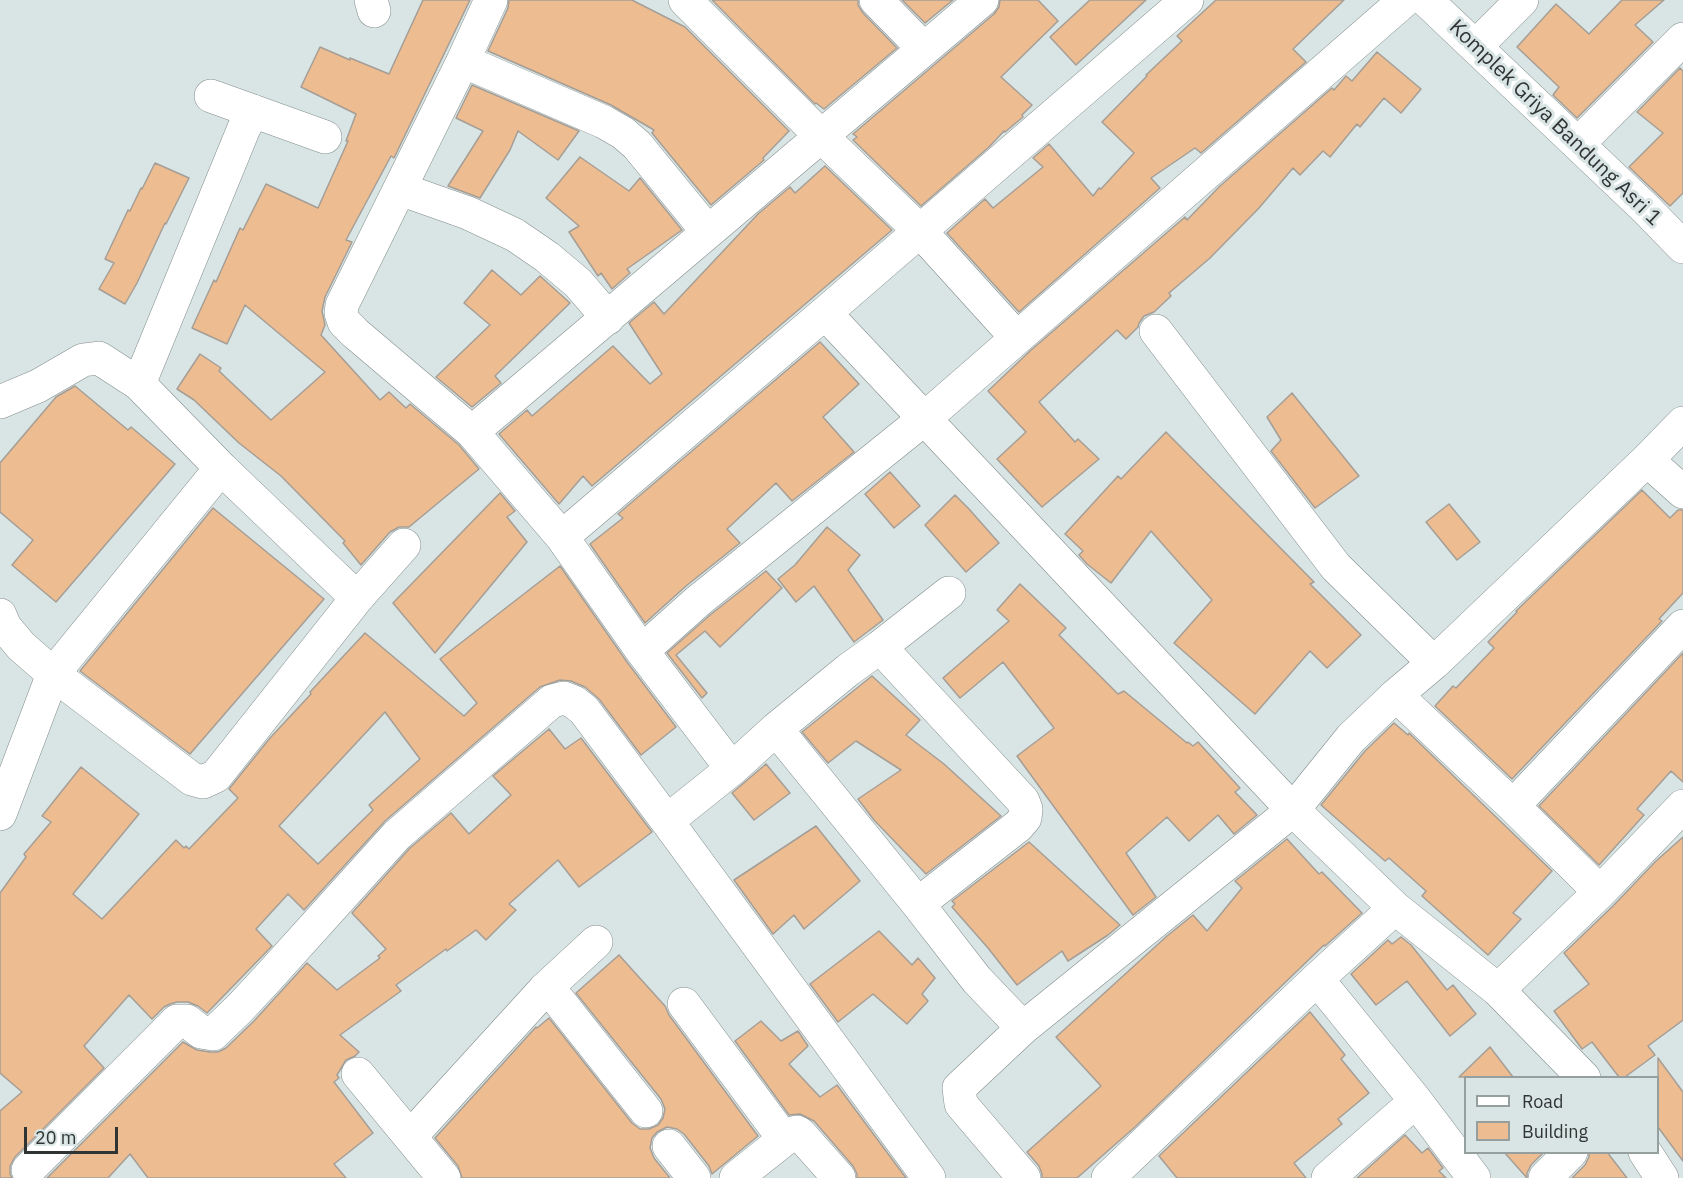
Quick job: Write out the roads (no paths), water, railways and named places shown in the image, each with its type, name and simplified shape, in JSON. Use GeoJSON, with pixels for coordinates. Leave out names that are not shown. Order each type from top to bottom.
{"type":"FeatureCollection","features":[{"type":"Feature","properties":{"kind":"street"},"geometry":{"type":"LineString","coordinates":[[491,0],[342,305],[341,313],[344,322],[355,333],[471,432],[562,537],[642,651],[732,769]]}},
{"type":"Feature","properties":{"kind":"street"},"geometry":{"type":"LineString","coordinates":[[685,0],[920,231],[1017,338]]}},
{"type":"Feature","properties":{"kind":"street"},"geometry":{"type":"LineString","coordinates":[[876,0],[924,49]]}},
{"type":"Feature","properties":{"kind":"street"},"geometry":{"type":"LineString","coordinates":[[471,432],[982,0]]}},
{"type":"Feature","properties":{"kind":"street"},"geometry":{"type":"LineString","coordinates":[[562,537],[1187,0]]}},
{"type":"Feature","properties":{"kind":"street"},"geometry":{"type":"LineString","coordinates":[[642,651],[698,601],[924,419],[1405,0]]}},
{"type":"Feature","properties":{"kind":"street","name":"Komplek Griya Bandung Asri 1"},"geometry":{"type":"LineString","coordinates":[[1426,0],[1646,208],[1683,247]]}},
{"type":"Feature","properties":{"kind":"street"},"geometry":{"type":"LineString","coordinates":[[1476,46],[1522,0]]}},
{"type":"Feature","properties":{"kind":"street"},"geometry":{"type":"LineString","coordinates":[[1578,144],[1683,39]]}},
{"type":"Feature","properties":{"kind":"street"},"geometry":{"type":"LineString","coordinates":[[463,61],[604,122],[623,134],[637,145],[708,232]]}},
{"type":"Feature","properties":{"kind":"street"},"geometry":{"type":"LineString","coordinates":[[211,96],[325,137]]}},
{"type":"Feature","properties":{"kind":"street"},"geometry":{"type":"LineString","coordinates":[[139,384],[253,111]]}},
{"type":"Feature","properties":{"kind":"street"},"geometry":{"type":"LineString","coordinates":[[399,189],[468,213],[515,235],[548,257],[578,283],[608,318]]}},
{"type":"Feature","properties":{"kind":"street"},"geometry":{"type":"LineString","coordinates":[[825,313],[1293,810],[1395,908],[1498,990],[1583,1076]]}},
{"type":"Feature","properties":{"kind":"street"},"geometry":{"type":"LineString","coordinates":[[1156,331],[1336,567],[1434,663]]}},
{"type":"Feature","properties":{"kind":"street"},"geometry":{"type":"LineString","coordinates":[[0,402],[38,386],[83,360],[99,358],[139,384],[221,468],[357,598]]}},
{"type":"Feature","properties":{"kind":"street"},"geometry":{"type":"LineString","coordinates":[[1024,1178],[961,1104],[958,1088],[1023,1028],[1293,810],[1351,738],[1434,663],[1683,423]]}},
{"type":"Feature","properties":{"kind":"street"},"geometry":{"type":"LineString","coordinates":[[1647,460],[1683,492]]}},
{"type":"Feature","properties":{"kind":"street"},"geometry":{"type":"LineString","coordinates":[[0,814],[53,674],[221,468]]}},
{"type":"Feature","properties":{"kind":"street"},"geometry":{"type":"LineString","coordinates":[[0,615],[5,627],[21,646],[53,674],[192,779],[203,782],[216,776],[357,598],[404,545]]}},
{"type":"Feature","properties":{"kind":"street"},"geometry":{"type":"LineString","coordinates":[[667,821],[848,670],[949,593]]}},
{"type":"Feature","properties":{"kind":"street"},"geometry":{"type":"LineString","coordinates":[[1513,806],[1683,626]]}},
{"type":"Feature","properties":{"kind":"street"},"geometry":{"type":"LineString","coordinates":[[880,647],[1023,801],[1026,809],[1025,818],[1018,826],[918,904]]}},
{"type":"Feature","properties":{"kind":"street"},"geometry":{"type":"LineString","coordinates":[[1396,695],[1600,892]]}},
{"type":"Feature","properties":{"kind":"street"},"geometry":{"type":"LineString","coordinates":[[27,1175],[177,1021],[187,1021],[201,1032],[213,1034],[261,986],[397,835],[552,701],[564,698],[584,710],[929,1178]]}},
{"type":"Feature","properties":{"kind":"street"},"geometry":{"type":"LineString","coordinates":[[776,729],[977,980],[1023,1028]]}},
{"type":"Feature","properties":{"kind":"street"},"geometry":{"type":"LineString","coordinates":[[1498,990],[1600,892],[1683,806]]}},
{"type":"Feature","properties":{"kind":"street"},"geometry":{"type":"LineString","coordinates":[[1108,1178],[1395,908]]}},
{"type":"Feature","properties":{"kind":"street"},"geometry":{"type":"LineString","coordinates":[[410,1137],[545,989],[596,942]]}},
{"type":"Feature","properties":{"kind":"street"},"geometry":{"type":"LineString","coordinates":[[1317,980],[1416,1101],[1474,1178]]}},
{"type":"Feature","properties":{"kind":"street"},"geometry":{"type":"LineString","coordinates":[[545,989],[565,1008],[646,1111]]}},
{"type":"Feature","properties":{"kind":"street"},"geometry":{"type":"LineString","coordinates":[[684,1005],[784,1139]]}},
{"type":"Feature","properties":{"kind":"street"},"geometry":{"type":"LineString","coordinates":[[358,1074],[444,1178]]}},
{"type":"Feature","properties":{"kind":"street"},"geometry":{"type":"LineString","coordinates":[[1328,1178],[1416,1101]]}},
{"type":"Feature","properties":{"kind":"street"},"geometry":{"type":"LineString","coordinates":[[736,1178],[784,1139],[797,1132],[839,1178]]}},
{"type":"Feature","properties":{"kind":"street"},"geometry":{"type":"LineString","coordinates":[[669,1146],[694,1178]]}},
{"type":"Feature","properties":{"kind":"street"},"geometry":{"type":"LineString","coordinates":[[1545,1178],[1569,1154]]}},
{"type":"Feature","properties":{"kind":"street"},"geometry":{"type":"LineString","coordinates":[[1646,1154],[1662,1178]]}}]}
